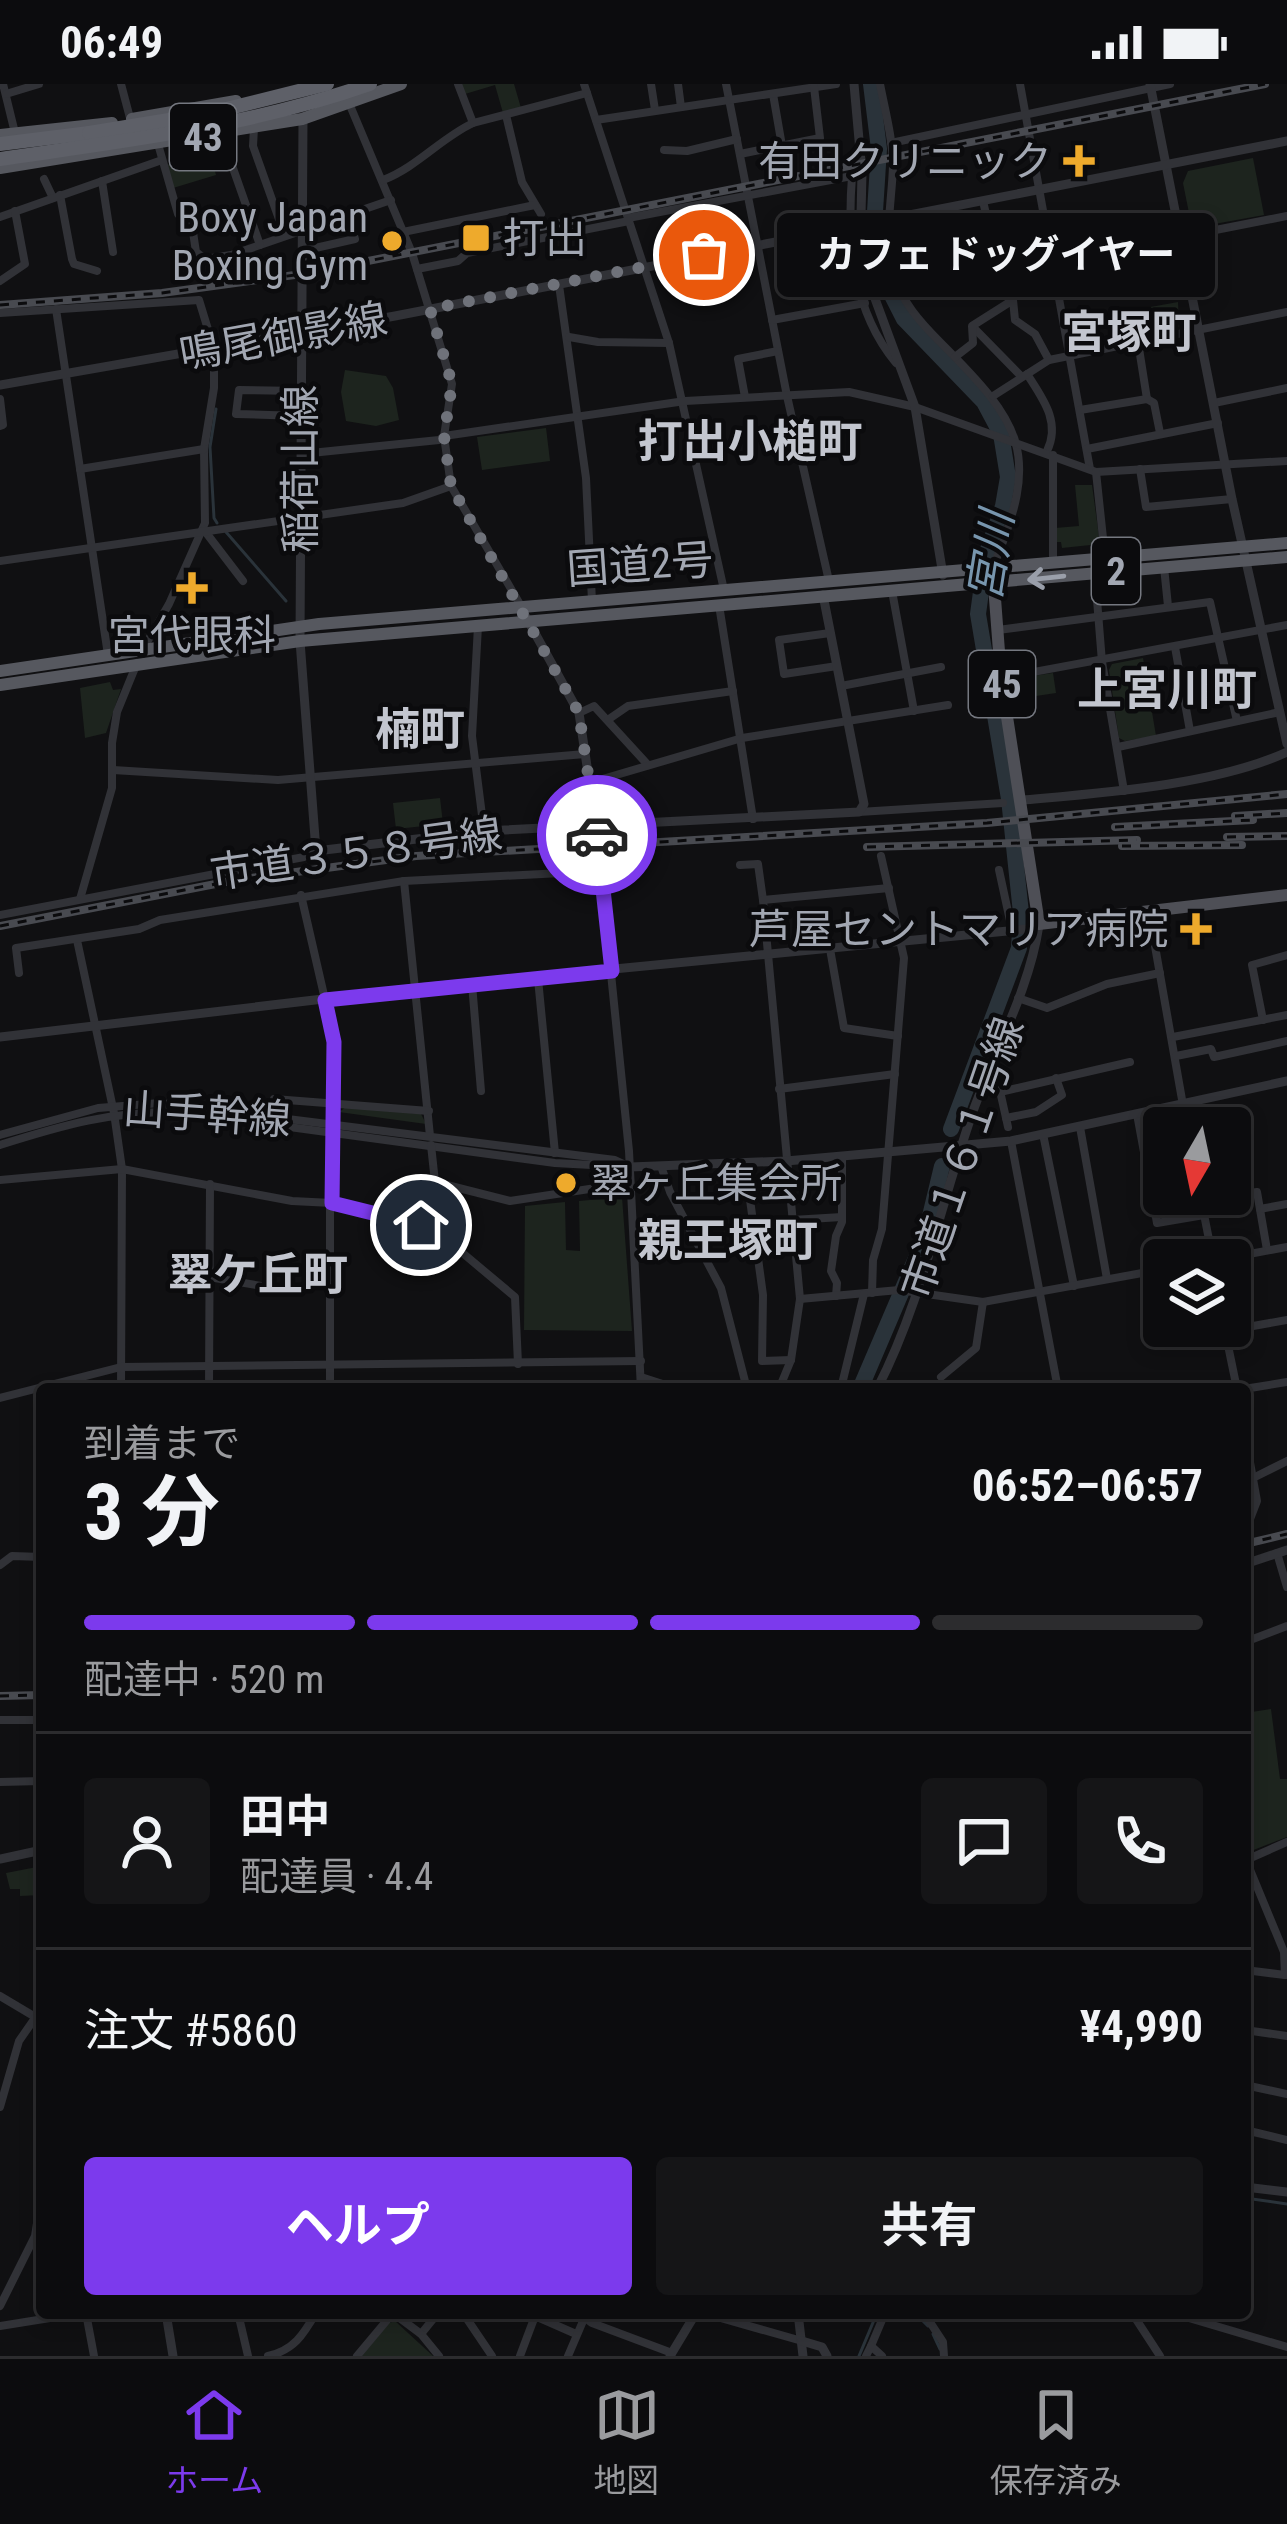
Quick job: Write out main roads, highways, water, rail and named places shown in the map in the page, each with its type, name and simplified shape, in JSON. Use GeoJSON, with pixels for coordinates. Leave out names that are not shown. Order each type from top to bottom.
{"type":"FeatureCollection","features":[{"type":"Feature","properties":{"kind":"highway","name":"43"},"geometry":{"type":"LineString","coordinates":[[0,134],[130,120],[303,84]]}},
{"type":"Feature","properties":{"kind":"highway"},"geometry":{"type":"LineString","coordinates":[[0,144],[206,114],[327,84]]}},
{"type":"Feature","properties":{"kind":"highway"},"geometry":{"type":"LineString","coordinates":[[0,159],[230,123],[370,84]]}},
{"type":"Feature","properties":{"kind":"highway","name":"43"},"geometry":{"type":"LineString","coordinates":[[0,168],[302,119],[401,84]]}},
{"type":"Feature","properties":{"kind":"highway","name":"国道2号"},"geometry":{"type":"LineString","coordinates":[[826,588],[892,592],[1164,567],[1287,543]]}},
{"type":"Feature","properties":{"kind":"highway","name":"国道2号"},"geometry":{"type":"LineString","coordinates":[[0,685],[300,634],[528,620],[1053,561],[1245,554],[1287,557]]}},
{"type":"Feature","properties":{"kind":"highway","name":"国道2号"},"geometry":{"type":"LineString","coordinates":[[0,671],[521,607],[722,598]]}},
{"type":"Feature","properties":{"kind":"main road","name":"45"},"geometry":{"type":"LineString","coordinates":[[986,567],[983,584],[996,630],[1023,800],[1027,928],[1287,895]]}},
{"type":"Feature","properties":{"kind":"waterway","name":"宮川"},"geometry":{"type":"LineString","coordinates":[[871,84],[879,149],[874,227],[877,266],[904,319],[984,402],[1001,434],[1008,477],[986,555],[978,614],[1009,799],[1021,913],[1019,948],[951,1129]]}},
{"type":"Feature","properties":{"kind":"waterway"},"geometry":{"type":"LineString","coordinates":[[216,409],[210,447],[217,523]]}},
{"type":"Feature","properties":{"kind":"waterway"},"geometry":{"type":"LineString","coordinates":[[226,532],[286,601]]}},
{"type":"Feature","properties":{"kind":"waterway","name":"宮川"},"geometry":{"type":"LineString","coordinates":[[863,1383],[925,1237],[942,1166]]}},
{"type":"Feature","properties":{"kind":"waterway","name":"宮川"},"geometry":{"type":"LineString","coordinates":[[1251,2199],[1287,2204]]}},
{"type":"Feature","properties":{"kind":"waterway"},"geometry":{"type":"LineString","coordinates":[[859,2356],[874,2319]]}},
{"type":"Feature","properties":{"kind":"waterway"},"geometry":{"type":"LineString","coordinates":[[921,2319],[928,2326]]}},
{"type":"Feature","properties":{"kind":"waterway"},"geometry":{"type":"LineString","coordinates":[[933,2334],[940,2349]]}},
{"type":"Feature","properties":{"kind":"railway"},"geometry":{"type":"LineString","coordinates":[[0,305],[162,293],[302,274],[1265,84]]}},
{"type":"Feature","properties":{"kind":"railway"},"geometry":{"type":"LineString","coordinates":[[0,926],[236,880],[416,856],[987,823],[1287,794]]}},
{"type":"Feature","properties":{"kind":"railway"},"geometry":{"type":"LineString","coordinates":[[1235,816],[1287,813]]}},
{"type":"Feature","properties":{"kind":"railway"},"geometry":{"type":"LineString","coordinates":[[1115,827],[1253,820]]}},
{"type":"Feature","properties":{"kind":"railway"},"geometry":{"type":"LineString","coordinates":[[1227,837],[1287,836]]}},
{"type":"Feature","properties":{"kind":"railway"},"geometry":{"type":"LineString","coordinates":[[867,847],[1137,840]]}},
{"type":"Feature","properties":{"kind":"railway"},"geometry":{"type":"LineString","coordinates":[[1122,846],[1242,845]]}},
{"type":"Feature","properties":{"kind":"railway"},"geometry":{"type":"LineString","coordinates":[[1251,1543],[1287,1534]]}},
{"type":"Feature","properties":{"kind":"railway"},"geometry":{"type":"LineString","coordinates":[[0,1696],[36,1695]]}},
{"type":"Feature","properties":{"kind":"place","name":"有田クリニック"},"geometry":{"type":"Point","coordinates":[1079,161]}},
{"type":"Feature","properties":{"kind":"place","name":"打出"},"geometry":{"type":"Point","coordinates":[476,238]}},
{"type":"Feature","properties":{"kind":"place","name":"Boxy Japan Boxing Gym"},"geometry":{"type":"Point","coordinates":[392,241]}},
{"type":"Feature","properties":{"kind":"place","name":"カフェ ドッグイヤー"},"geometry":{"type":"Point","coordinates":[704,255]}},
{"type":"Feature","properties":{"kind":"place","name":"宮代眼科"},"geometry":{"type":"Point","coordinates":[192,588]}},
{"type":"Feature","properties":{"kind":"place","name":"芦屋セントマリア病院"},"geometry":{"type":"Point","coordinates":[1196,929]}},
{"type":"Feature","properties":{"kind":"place","name":"翠ヶ丘集会所"},"geometry":{"type":"Point","coordinates":[566,1183]}},
{"type":"Feature","properties":{"kind":"district","name":"宮塚町"},"geometry":{"type":"Point","coordinates":[1129,332]}},
{"type":"Feature","properties":{"kind":"district","name":"打出小槌町"},"geometry":{"type":"Point","coordinates":[750,441]}},
{"type":"Feature","properties":{"kind":"district","name":"上宮川町"},"geometry":{"type":"Point","coordinates":[1167,689]}},
{"type":"Feature","properties":{"kind":"district","name":"楠町"},"geometry":{"type":"Point","coordinates":[420,729]}},
{"type":"Feature","properties":{"kind":"district","name":"親王塚町"},"geometry":{"type":"Point","coordinates":[728,1240]}},
{"type":"Feature","properties":{"kind":"district","name":"翠ケ丘町"},"geometry":{"type":"Point","coordinates":[258,1274]}}]}
